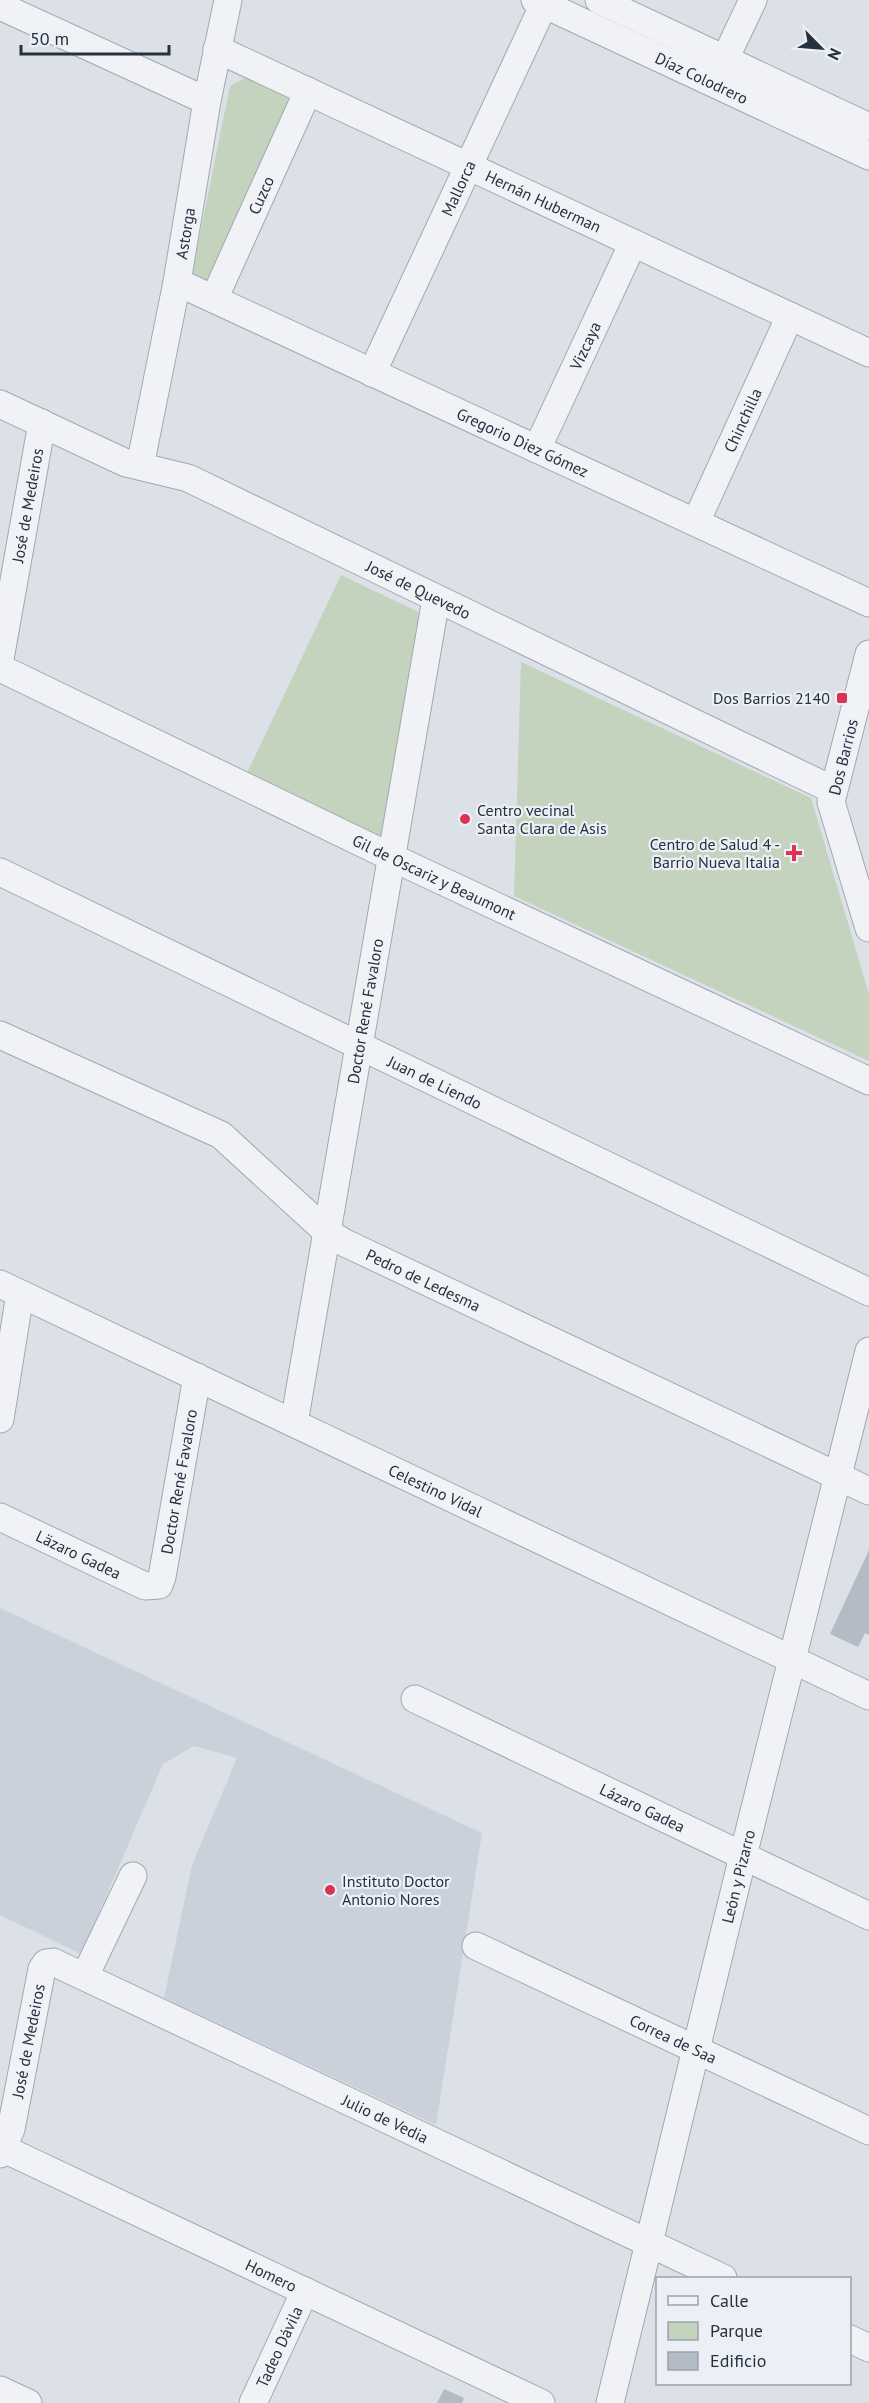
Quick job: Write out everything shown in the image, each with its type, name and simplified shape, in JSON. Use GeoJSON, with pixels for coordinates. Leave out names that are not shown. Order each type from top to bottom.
{"type":"FeatureCollection","features":[{"type":"Feature","properties":{"kind":"street","name":"Astorga"},"geometry":{"type":"LineString","coordinates":[[140,466],[177,282],[207,101],[228,0]]}},
{"type":"Feature","properties":{"kind":"street","name":"Díaz Colodrero"},"geometry":{"type":"LineString","coordinates":[[599,0],[869,127]]}},
{"type":"Feature","properties":{"kind":"street"},"geometry":{"type":"LineString","coordinates":[[725,59],[753,0]]}},
{"type":"Feature","properties":{"kind":"street","name":"Díaz Colodrero"},"geometry":{"type":"LineString","coordinates":[[539,2],[869,156]]}},
{"type":"Feature","properties":{"kind":"street","name":"Mallorca"},"geometry":{"type":"LineString","coordinates":[[372,373],[469,167],[539,2]]}},
{"type":"Feature","properties":{"kind":"street"},"geometry":{"type":"LineString","coordinates":[[0,6],[207,101]]}},
{"type":"Feature","properties":{"kind":"street","name":"Hernán Huberman"},"geometry":{"type":"LineString","coordinates":[[217,49],[869,353]]}},
{"type":"Feature","properties":{"kind":"street","name":"Cuzco"},"geometry":{"type":"LineString","coordinates":[[214,299],[308,91]]}},
{"type":"Feature","properties":{"kind":"street","name":"Vizcaya"},"geometry":{"type":"LineString","coordinates":[[537,449],[633,243]]}},
{"type":"Feature","properties":{"kind":"street","name":"Gregorio Diez Gómez"},"geometry":{"type":"LineString","coordinates":[[177,282],[869,603]]}},
{"type":"Feature","properties":{"kind":"street","name":"Chinchilla"},"geometry":{"type":"LineString","coordinates":[[696,522],[790,316]]}},
{"type":"Feature","properties":{"kind":"street","name":"José de Quevedo"},"geometry":{"type":"LineString","coordinates":[[0,404],[118,459],[188,478],[833,790]]}},
{"type":"Feature","properties":{"kind":"street","name":"José de Medeiros"},"geometry":{"type":"LineString","coordinates":[[0,659],[42,423]]}},
{"type":"Feature","properties":{"kind":"street","name":"Doctor René Favaloro"},"geometry":{"type":"LineString","coordinates":[[294,1423],[436,599]]}},
{"type":"Feature","properties":{"kind":"street","name":"Dos Barrios"},"geometry":{"type":"LineString","coordinates":[[869,654],[862,710],[833,790],[832,812],[869,928]]}},
{"type":"Feature","properties":{"kind":"street","name":"Gil de Oscariz y Beaumont"},"geometry":{"type":"LineString","coordinates":[[0,668],[391,857],[869,1081]]}},
{"type":"Feature","properties":{"kind":"street","name":"Juan de Liendo"},"geometry":{"type":"LineString","coordinates":[[0,872],[869,1292]]}},
{"type":"Feature","properties":{"kind":"street","name":"Pedro de Ledesma"},"geometry":{"type":"LineString","coordinates":[[0,1035],[221,1136],[326,1231],[343,1242],[869,1491]]}},
{"type":"Feature","properties":{"kind":"street"},"geometry":{"type":"LineString","coordinates":[[0,1419],[10,1289]]}},
{"type":"Feature","properties":{"kind":"street","name":"Celestino Vidal"},"geometry":{"type":"LineString","coordinates":[[10,1289],[869,1696]]}},
{"type":"Feature","properties":{"kind":"street","name":"León y Pizarro"},"geometry":{"type":"LineString","coordinates":[[610,2403],[869,1351]]}},
{"type":"Feature","properties":{"kind":"street","name":"Doctor René Favaloro"},"geometry":{"type":"LineString","coordinates":[[159,1585],[197,1377]]}},
{"type":"Feature","properties":{"kind":"street","name":"Läzaro Gadea"},"geometry":{"type":"LineString","coordinates":[[0,1516],[145,1586],[159,1585]]}},
{"type":"Feature","properties":{"kind":"street","name":"Lázaro Gadea"},"geometry":{"type":"LineString","coordinates":[[415,1699],[869,1916]]}},
{"type":"Feature","properties":{"kind":"street"},"geometry":{"type":"LineString","coordinates":[[85,1976],[133,1876]]}},
{"type":"Feature","properties":{"kind":"street","name":"Correa de Saa"},"geometry":{"type":"LineString","coordinates":[[476,1946],[869,2131]]}},
{"type":"Feature","properties":{"kind":"street","name":"José de Medeiros"},"geometry":{"type":"LineString","coordinates":[[1,2150],[11,2129],[38,1987],[42,1969],[46,1963]]}},
{"type":"Feature","properties":{"kind":"street","name":"Julio de Vedia"},"geometry":{"type":"LineString","coordinates":[[46,1963],[58,1963],[721,2277]]}},
{"type":"Feature","properties":{"kind":"street","name":"Homero"},"geometry":{"type":"LineString","coordinates":[[1,2150],[305,2290],[541,2403]]}},
{"type":"Feature","properties":{"kind":"street","name":"Tadeo Dávila"},"geometry":{"type":"LineString","coordinates":[[253,2403],[305,2290]]}},
{"type":"Feature","properties":{"kind":"street"},"geometry":{"type":"LineString","coordinates":[[851,2340],[869,2348]]}},
{"type":"Feature","properties":{"kind":"street"},"geometry":{"type":"LineString","coordinates":[[0,2390],[28,2403]]}},
{"type":"Feature","properties":{"kind":"shaded area","name":"Instituto Doctor Antonio Nores"},"geometry":{"type":"Polygon","coordinates":[[[0,1608],[482,1833],[436,2125],[164,1998],[192,1865],[237,1758],[194,1746],[163,1764],[81,1954],[0,1915],[0,1608]]]}},
{"type":"Feature","properties":{"kind":"green space"},"geometry":{"type":"Polygon","coordinates":[[[245,78],[290,98],[207,283],[195,278],[192,273],[230,86],[245,78]]]}},
{"type":"Feature","properties":{"kind":"green space"},"geometry":{"type":"Polygon","coordinates":[[[341,575],[429,617],[388,840],[247,773],[341,575]]]}},
{"type":"Feature","properties":{"kind":"green space"},"geometry":{"type":"Polygon","coordinates":[[[521,662],[811,798],[869,994],[869,1061],[514,896],[521,662]]]}},
{"type":"Feature","properties":{"kind":"building"},"geometry":{"type":"Polygon","coordinates":[[[869,1550],[869,1635],[865,1633],[858,1647],[830,1634],[869,1550]]]}},
{"type":"Feature","properties":{"kind":"building"},"geometry":{"type":"Polygon","coordinates":[[[444,2389],[464,2398],[462,2403],[437,2403],[444,2389]]]}},
{"type":"Feature","properties":{"kind":"place","name":"Dos Barrios 2140"},"geometry":{"type":"Point","coordinates":[842,698]}},
{"type":"Feature","properties":{"kind":"place","name":"Centro vecinal Santa Clara de Asis"},"geometry":{"type":"Point","coordinates":[465,819]}},
{"type":"Feature","properties":{"kind":"place","name":"Centro de Salud 4 - Barrio Nueva Italia"},"geometry":{"type":"Point","coordinates":[794,853]}},
{"type":"Feature","properties":{"kind":"place","name":"Instituto Doctor Antonio Nores"},"geometry":{"type":"Point","coordinates":[330,1890]}}]}
